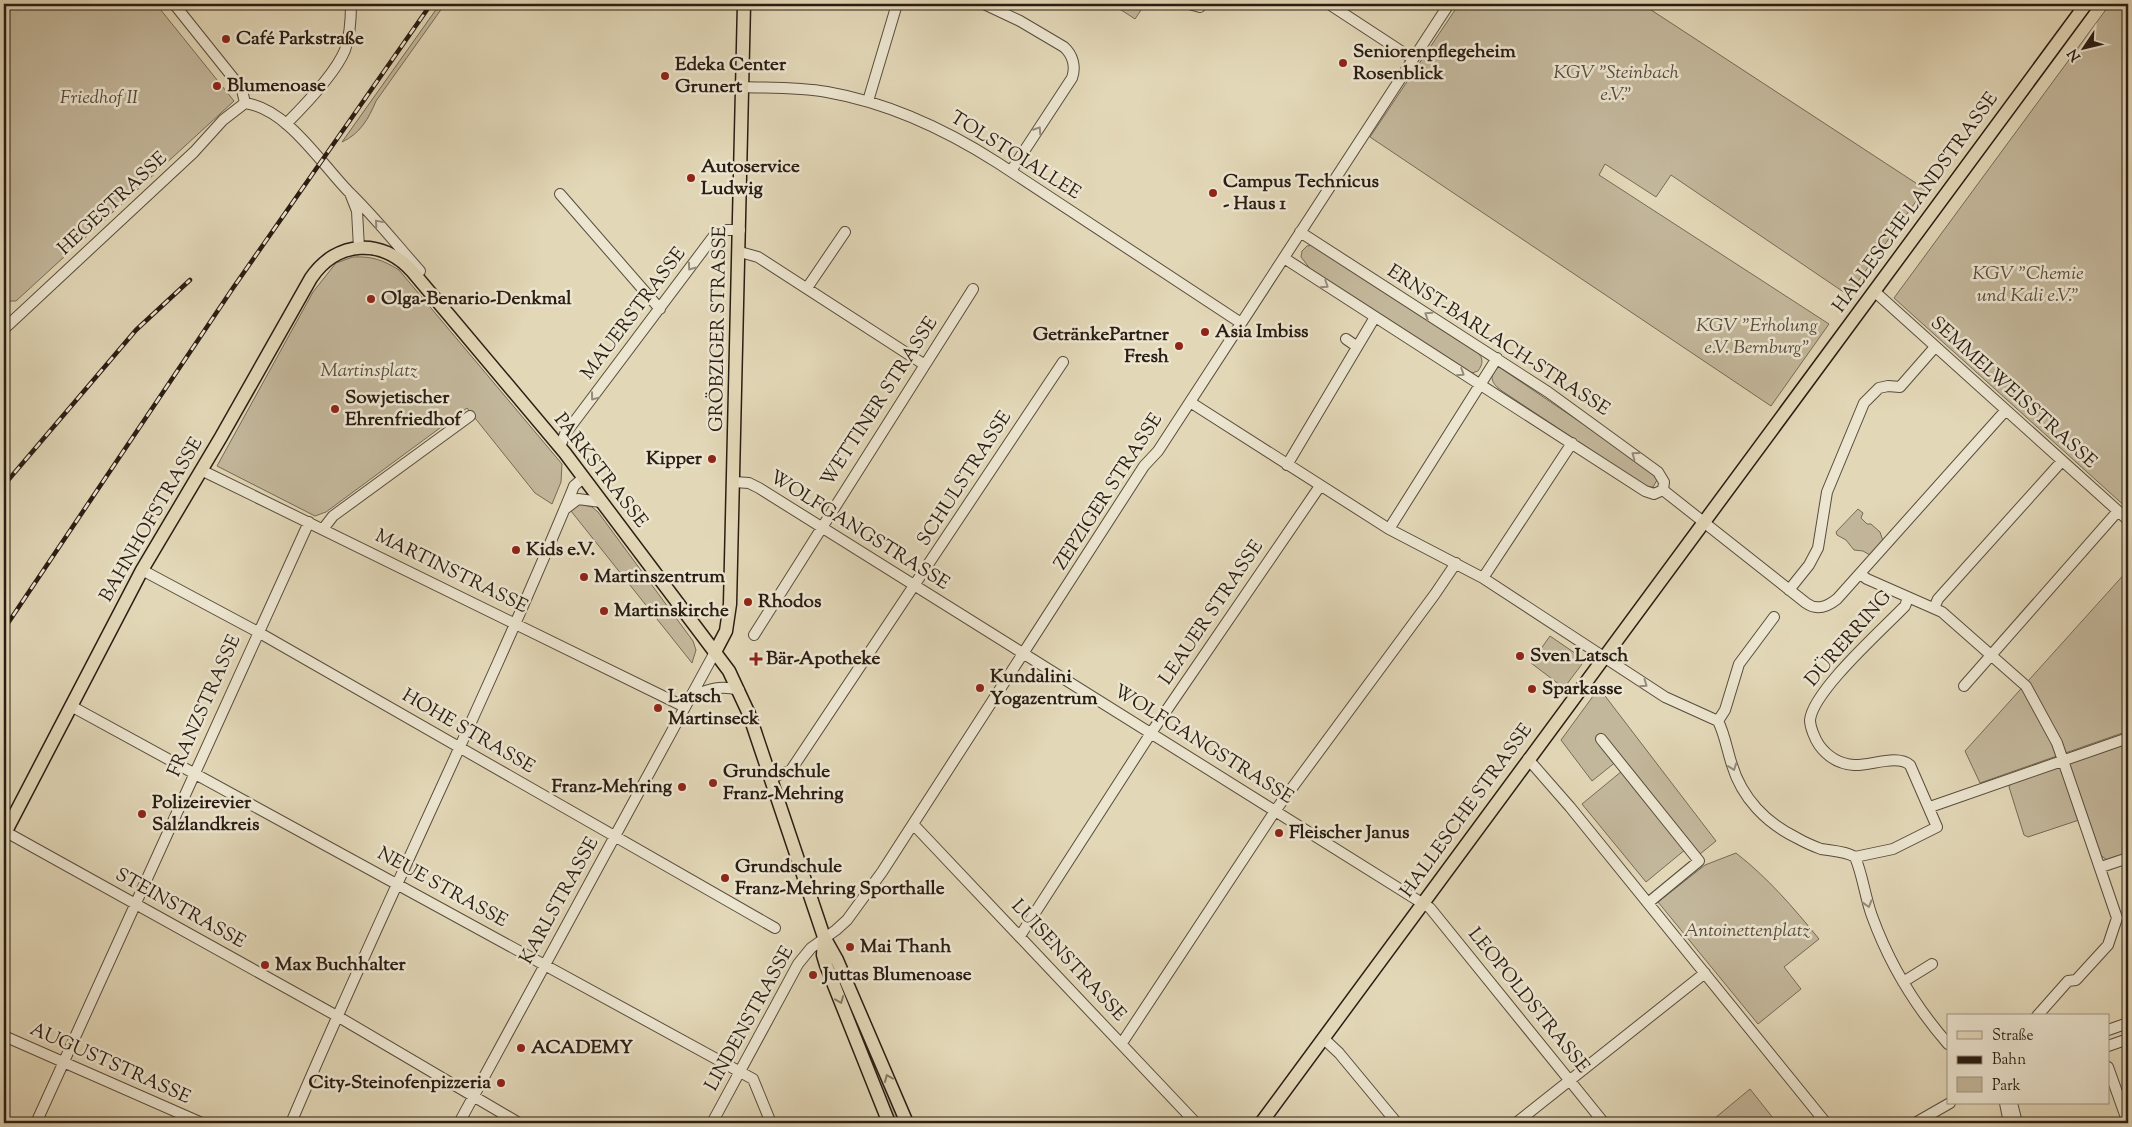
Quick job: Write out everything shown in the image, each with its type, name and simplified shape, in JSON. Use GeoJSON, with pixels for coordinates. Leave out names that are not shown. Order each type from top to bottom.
{"type":"FeatureCollection","features":[{"type":"Feature","properties":{"kind":"main road","name":"GRÖBZIGER STRASSE"},"geometry":{"type":"LineString","coordinates":[[715,652],[726,631],[730,616],[740,252],[744,4]]}},
{"type":"Feature","properties":{"kind":"main road","name":"HALLESCHE LANDSTRASSE"},"geometry":{"type":"LineString","coordinates":[[1704,521],[2086,4]]}},
{"type":"Feature","properties":{"kind":"main road","name":"PARKSTRASSE"},"geometry":{"type":"LineString","coordinates":[[359,248],[378,249],[402,259],[560,447],[715,652],[739,690],[771,778],[824,937]]}},
{"type":"Feature","properties":{"kind":"main road","name":"BAHNHOFSTRASSE"},"geometry":{"type":"LineString","coordinates":[[5,833],[142,570],[314,274],[331,257],[359,248]]}},
{"type":"Feature","properties":{"kind":"main road","name":"HALLESCHE STRASSE"},"geometry":{"type":"LineString","coordinates":[[1261,1123],[1704,521]]}},
{"type":"Feature","properties":{"kind":"main road"},"geometry":{"type":"LineString","coordinates":[[824,937],[823,955],[826,965],[889,1123]]}},
{"type":"Feature","properties":{"kind":"main road"},"geometry":{"type":"LineString","coordinates":[[824,937],[838,960],[906,1123]]}},
{"type":"Feature","properties":{"kind":"street"},"geometry":{"type":"LineString","coordinates":[[174,4],[242,90],[245,103]]}},
{"type":"Feature","properties":{"kind":"street"},"geometry":{"type":"LineString","coordinates":[[286,124],[307,101],[344,52],[350,27],[351,4]]}},
{"type":"Feature","properties":{"kind":"street"},"geometry":{"type":"LineString","coordinates":[[868,101],[898,4]]}},
{"type":"Feature","properties":{"kind":"street"},"geometry":{"type":"LineString","coordinates":[[984,4],[1020,21],[1064,47],[1069,52],[1074,67],[1072,78],[1011,171]]}},
{"type":"Feature","properties":{"kind":"street"},"geometry":{"type":"LineString","coordinates":[[1189,4],[1200,7],[1202,4]]}},
{"type":"Feature","properties":{"kind":"street"},"geometry":{"type":"LineString","coordinates":[[1329,4],[1414,59]]}},
{"type":"Feature","properties":{"kind":"street","name":"ZEPZIGER STRASSE"},"geometry":{"type":"LineString","coordinates":[[824,937],[836,930],[847,920],[913,824],[1144,466],[1158,450],[1190,402],[1449,4]]}},
{"type":"Feature","properties":{"kind":"street","name":"TOLSTOIALLEE"},"geometry":{"type":"LineString","coordinates":[[743,87],[825,92],[868,101],[918,118],[959,139],[1011,171],[1241,324]]}},
{"type":"Feature","properties":{"kind":"street","name":"PARKSTRASSE"},"geometry":{"type":"LineString","coordinates":[[245,103],[265,109],[286,124],[360,201],[453,311],[450,316]]}},
{"type":"Feature","properties":{"kind":"street","name":"HEGESTRASSE"},"geometry":{"type":"LineString","coordinates":[[4,329],[194,152],[230,114],[245,103]]}},
{"type":"Feature","properties":{"kind":"street","name":"PARKSTRASSE"},"geometry":{"type":"LineString","coordinates":[[348,190],[357,211],[359,248]]}},
{"type":"Feature","properties":{"kind":"street"},"geometry":{"type":"LineString","coordinates":[[560,194],[660,309]]}},
{"type":"Feature","properties":{"kind":"street","name":"MAUERSTRASSE"},"geometry":{"type":"LineString","coordinates":[[560,447],[565,434],[713,237],[726,230],[740,230]]}},
{"type":"Feature","properties":{"kind":"street"},"geometry":{"type":"LineString","coordinates":[[807,288],[845,232]]}},
{"type":"Feature","properties":{"kind":"street","name":"ERNST-BARLACH-STRASSE"},"geometry":{"type":"LineString","coordinates":[[1300,232],[1548,392],[1658,472],[1664,482],[1663,490],[1811,607],[1822,608],[1837,599],[2006,410]]}},
{"type":"Feature","properties":{"kind":"street"},"geometry":{"type":"LineString","coordinates":[[740,252],[758,257],[925,364]]}},
{"type":"Feature","properties":{"kind":"street"},"geometry":{"type":"LineString","coordinates":[[1284,258],[1645,491],[1654,494],[1663,490]]}},
{"type":"Feature","properties":{"kind":"street","name":"WETTINER STRASSE"},"geometry":{"type":"LineString","coordinates":[[754,635],[973,289]]}},
{"type":"Feature","properties":{"kind":"street","name":"SEMMELWEISSTRASSE"},"geometry":{"type":"LineString","coordinates":[[1874,291],[2128,520]]}},
{"type":"Feature","properties":{"kind":"street"},"geometry":{"type":"LineString","coordinates":[[1287,465],[1351,361],[1356,346],[1375,317]]}},
{"type":"Feature","properties":{"kind":"street"},"geometry":{"type":"LineString","coordinates":[[1346,339],[1356,346]]}},
{"type":"Feature","properties":{"kind":"street"},"geometry":{"type":"LineString","coordinates":[[1790,590],[1809,565],[1818,548],[1827,492],[1864,403],[1879,388],[1888,386],[1900,387],[1935,347]]}},
{"type":"Feature","properties":{"kind":"street"},"geometry":{"type":"LineString","coordinates":[[1389,529],[1497,358]]}},
{"type":"Feature","properties":{"kind":"street","name":"SCHULSTRASSE"},"geometry":{"type":"LineString","coordinates":[[771,778],[792,770],[1063,362]]}},
{"type":"Feature","properties":{"kind":"street"},"geometry":{"type":"LineString","coordinates":[[1190,402],[1389,529],[1484,578],[1671,701],[1718,721],[1725,710],[1739,664],[1774,617]]}},
{"type":"Feature","properties":{"kind":"street"},"geometry":{"type":"LineString","coordinates":[[323,529],[333,516],[470,416]]}},
{"type":"Feature","properties":{"kind":"street"},"geometry":{"type":"LineString","coordinates":[[548,433],[565,434]]}},
{"type":"Feature","properties":{"kind":"street"},"geometry":{"type":"LineString","coordinates":[[1484,578],[1572,443]]}},
{"type":"Feature","properties":{"kind":"street"},"geometry":{"type":"LineString","coordinates":[[1934,608],[1938,599],[2062,461]]}},
{"type":"Feature","properties":{"kind":"street","name":"MARTINSTRASSE"},"geometry":{"type":"LineString","coordinates":[[201,470],[685,707]]}},
{"type":"Feature","properties":{"kind":"street"},"geometry":{"type":"LineString","coordinates":[[291,1123],[574,486],[584,478]]}},
{"type":"Feature","properties":{"kind":"street","name":"WOLFGANGSTRASSE"},"geometry":{"type":"LineString","coordinates":[[734,482],[749,483],[759,488],[1422,903]]}},
{"type":"Feature","properties":{"kind":"street","name":"LEAUER STRASSE"},"geometry":{"type":"LineString","coordinates":[[1020,936],[1151,734],[1320,486]]}},
{"type":"Feature","properties":{"kind":"street"},"geometry":{"type":"LineString","coordinates":[[564,509],[578,500],[602,502]]}},
{"type":"Feature","properties":{"kind":"street"},"geometry":{"type":"LineString","coordinates":[[1964,686],[2118,511]]}},
{"type":"Feature","properties":{"kind":"street","name":"FRANZSTRASSE"},"geometry":{"type":"LineString","coordinates":[[36,1123],[309,522]]}},
{"type":"Feature","properties":{"kind":"street"},"geometry":{"type":"LineString","coordinates":[[1122,1043],[1275,811],[1456,563]]}},
{"type":"Feature","properties":{"kind":"street","name":"HOHE STRASSE"},"geometry":{"type":"LineString","coordinates":[[142,570],[258,632],[775,928]]}},
{"type":"Feature","properties":{"kind":"street"},"geometry":{"type":"LineString","coordinates":[[1860,574],[1867,580],[1942,612],[2026,686],[2065,761],[2117,918],[2108,945],[2076,980],[2068,981],[2039,1014]]}},
{"type":"Feature","properties":{"kind":"street","name":"DÜRERRING"},"geometry":{"type":"LineString","coordinates":[[1718,721],[1724,733],[1732,767],[1739,783],[1757,810],[1778,828],[1803,842],[1855,857],[1893,849],[1937,827],[1930,807],[1910,765],[1906,762],[1854,765],[1839,762],[1825,753],[1815,740],[1810,720],[1818,700],[1837,676],[1905,606],[1908,598]]}},
{"type":"Feature","properties":{"kind":"street","name":"KARLSTRASSE"},"geometry":{"type":"LineString","coordinates":[[458,1123],[616,838],[715,652]]}},
{"type":"Feature","properties":{"kind":"street"},"geometry":{"type":"LineString","coordinates":[[692,696],[713,687],[724,686],[739,690]]}},
{"type":"Feature","properties":{"kind":"street","name":"NEUE STRASSE"},"geometry":{"type":"LineString","coordinates":[[71,706],[398,883],[753,1079],[771,1123]]}},
{"type":"Feature","properties":{"kind":"street"},"geometry":{"type":"LineString","coordinates":[[1930,807],[2128,738]]}},
{"type":"Feature","properties":{"kind":"street"},"geometry":{"type":"LineString","coordinates":[[1600,739],[1699,861],[1648,903]]}},
{"type":"Feature","properties":{"kind":"street"},"geometry":{"type":"LineString","coordinates":[[1528,759],[1648,903],[1826,1123]]}},
{"type":"Feature","properties":{"kind":"street","name":"LUISENSTRASSE"},"geometry":{"type":"LineString","coordinates":[[913,824],[1196,1123]]}},
{"type":"Feature","properties":{"kind":"street","name":"STEINSTRASSE"},"geometry":{"type":"LineString","coordinates":[[5,833],[337,1016],[519,1123]]}},
{"type":"Feature","properties":{"kind":"street"},"geometry":{"type":"LineString","coordinates":[[1855,857],[1880,936],[1903,982],[1925,1015],[1947,1043]]}},
{"type":"Feature","properties":{"kind":"street"},"geometry":{"type":"LineString","coordinates":[[2101,867],[2128,858]]}},
{"type":"Feature","properties":{"kind":"street","name":"LEOPOLDSTRASSE"},"geometry":{"type":"LineString","coordinates":[[1422,903],[1435,914],[1604,1123]]}},
{"type":"Feature","properties":{"kind":"street","name":"LINDENSTRASSE"},"geometry":{"type":"LineString","coordinates":[[712,1123],[798,964],[811,948],[824,937]]}},
{"type":"Feature","properties":{"kind":"street"},"geometry":{"type":"LineString","coordinates":[[1903,982],[1932,964]]}},
{"type":"Feature","properties":{"kind":"street"},"geometry":{"type":"LineString","coordinates":[[1516,1123],[1705,973]]}},
{"type":"Feature","properties":{"kind":"street"},"geometry":{"type":"LineString","coordinates":[[2110,1029],[2128,1024]]}},
{"type":"Feature","properties":{"kind":"street","name":"AUGUSTSTRASSE"},"geometry":{"type":"LineString","coordinates":[[4,1036],[202,1123]]}},
{"type":"Feature","properties":{"kind":"street"},"geometry":{"type":"LineString","coordinates":[[1323,1038],[1339,1053],[1397,1123]]}},
{"type":"Feature","properties":{"kind":"street"},"geometry":{"type":"LineString","coordinates":[[2110,1045],[2128,1039]]}},
{"type":"Feature","properties":{"kind":"street"},"geometry":{"type":"LineString","coordinates":[[2110,1073],[2128,1123]]}},
{"type":"Feature","properties":{"kind":"street"},"geometry":{"type":"LineString","coordinates":[[1915,1123],[1948,1104]]}},
{"type":"Feature","properties":{"kind":"street"},"geometry":{"type":"LineString","coordinates":[[2005,1104],[2012,1119]]}},
{"type":"Feature","properties":{"kind":"street"},"geometry":{"type":"LineString","coordinates":[[2012,1104],[2012,1119]]}},
{"type":"Feature","properties":{"kind":"green space","name":"Friedhof II"},"geometry":{"type":"Polygon","coordinates":[[[4,4],[156,4],[234,101],[16,301],[4,301],[4,4]]]}},
{"type":"Feature","properties":{"kind":"green space"},"geometry":{"type":"Polygon","coordinates":[[[440,4],[445,4],[376,101],[363,125],[354,135],[342,142],[440,4]]]}},
{"type":"Feature","properties":{"kind":"green space"},"geometry":{"type":"Polygon","coordinates":[[[1112,4],[1145,4],[1135,19],[1112,4]]]}},
{"type":"Feature","properties":{"kind":"green space"},"geometry":{"type":"Polygon","coordinates":[[[1459,4],[1642,4],[1925,189],[1848,295],[1671,175],[1656,197],[1605,164],[1599,175],[1829,324],[1771,406],[1370,137],[1459,4]]]}},
{"type":"Feature","properties":{"kind":"green space","name":"KGV \"Chemie und Kali e.V.\""},"geometry":{"type":"Polygon","coordinates":[[[2110,4],[2128,4],[2128,509],[1894,298],[2110,4]]]}},
{"type":"Feature","properties":{"kind":"green space"},"geometry":{"type":"Polygon","coordinates":[[[1313,245],[1477,352],[1482,361],[1478,371],[1472,373],[1467,370],[1311,270],[1301,257],[1302,251],[1307,246],[1313,245]]]}},
{"type":"Feature","properties":{"kind":"green space","name":"Martinsplatz"},"geometry":{"type":"Polygon","coordinates":[[[353,257],[377,259],[399,270],[562,464],[561,482],[552,504],[535,493],[467,408],[326,512],[315,516],[217,466],[313,292],[336,263],[353,257]]]}},
{"type":"Feature","properties":{"kind":"green space"},"geometry":{"type":"Polygon","coordinates":[[[1499,367],[1648,468],[1654,473],[1657,480],[1653,487],[1647,487],[1499,389],[1492,378],[1493,371],[1499,367]]]}},
{"type":"Feature","properties":{"kind":"green space"},"geometry":{"type":"Polygon","coordinates":[[[580,504],[592,507],[598,512],[693,641],[696,650],[692,663],[571,511],[580,504]]]}},
{"type":"Feature","properties":{"kind":"green space"},"geometry":{"type":"Polygon","coordinates":[[[1858,509],[1863,513],[1861,518],[1880,532],[1883,541],[1870,555],[1863,551],[1854,550],[1836,532],[1858,509]]]}},
{"type":"Feature","properties":{"kind":"green space"},"geometry":{"type":"Polygon","coordinates":[[[2128,570],[2128,731],[1980,783],[1965,751],[2128,570]]]}},
{"type":"Feature","properties":{"kind":"green space"},"geometry":{"type":"Polygon","coordinates":[[[1550,636],[1585,660],[1564,688],[1531,663],[1550,636]]]}},
{"type":"Feature","properties":{"kind":"green space"},"geometry":{"type":"Polygon","coordinates":[[[1599,688],[1716,841],[1700,854],[1622,757],[1592,781],[1561,740],[1599,688]]]}},
{"type":"Feature","properties":{"kind":"green space"},"geometry":{"type":"Polygon","coordinates":[[[2128,741],[2128,854],[2107,860],[2099,854],[2070,765],[2072,761],[2128,741]]]}},
{"type":"Feature","properties":{"kind":"green space"},"geometry":{"type":"Polygon","coordinates":[[[2061,766],[2082,819],[2028,837],[2024,835],[2009,787],[2011,783],[2061,766]]]}},
{"type":"Feature","properties":{"kind":"green space"},"geometry":{"type":"Polygon","coordinates":[[[1622,771],[1686,849],[1646,882],[1582,804],[1622,771]]]}},
{"type":"Feature","properties":{"kind":"green space","name":"Antoinettenplatz"},"geometry":{"type":"Polygon","coordinates":[[[1736,853],[1780,893],[1819,939],[1784,967],[1801,989],[1758,1024],[1658,902],[1705,865],[1736,853]]]}},
{"type":"Feature","properties":{"kind":"green space"},"geometry":{"type":"Polygon","coordinates":[[[829,955],[902,1123],[892,1123],[828,961],[829,955]]]}},
{"type":"Feature","properties":{"kind":"green space"},"geometry":{"type":"Polygon","coordinates":[[[1750,1089],[1777,1123],[1709,1123],[1750,1089]]]}},
{"type":"Feature","properties":{"kind":"railway"},"geometry":{"type":"LineString","coordinates":[[4,629],[233,288],[431,4]]}},
{"type":"Feature","properties":{"kind":"railway"},"geometry":{"type":"LineString","coordinates":[[4,485],[136,330],[190,280]]}},
{"type":"Feature","properties":{"kind":"place","name":"Café Parkstraße"},"geometry":{"type":"Point","coordinates":[226,39]}},
{"type":"Feature","properties":{"kind":"place","name":"Seniorenpflegeheim Rosenblick"},"geometry":{"type":"Point","coordinates":[1343,63]}},
{"type":"Feature","properties":{"kind":"place","name":"Edeka Center Grunert"},"geometry":{"type":"Point","coordinates":[665,76]}},
{"type":"Feature","properties":{"kind":"place","name":"Blumenoase"},"geometry":{"type":"Point","coordinates":[217,86]}},
{"type":"Feature","properties":{"kind":"place","name":"Autoservice Ludwig"},"geometry":{"type":"Point","coordinates":[691,178]}},
{"type":"Feature","properties":{"kind":"place","name":"Campus Technicus - Haus 1"},"geometry":{"type":"Point","coordinates":[1213,193]}},
{"type":"Feature","properties":{"kind":"place","name":"Olga-Benario-Denkmal"},"geometry":{"type":"Point","coordinates":[371,299]}},
{"type":"Feature","properties":{"kind":"place","name":"Asia Imbiss"},"geometry":{"type":"Point","coordinates":[1205,332]}},
{"type":"Feature","properties":{"kind":"place","name":"GetränkePartner Fresh"},"geometry":{"type":"Point","coordinates":[1179,346]}},
{"type":"Feature","properties":{"kind":"place","name":"Sowjetischer Ehrenfriedhof"},"geometry":{"type":"Point","coordinates":[335,409]}},
{"type":"Feature","properties":{"kind":"place","name":"Kipper"},"geometry":{"type":"Point","coordinates":[712,459]}},
{"type":"Feature","properties":{"kind":"place","name":"Kids e.V."},"geometry":{"type":"Point","coordinates":[516,550]}},
{"type":"Feature","properties":{"kind":"place","name":"Martinszentrum"},"geometry":{"type":"Point","coordinates":[584,577]}},
{"type":"Feature","properties":{"kind":"place","name":"Rhodos"},"geometry":{"type":"Point","coordinates":[748,602]}},
{"type":"Feature","properties":{"kind":"place","name":"Martinskirche"},"geometry":{"type":"Point","coordinates":[604,611]}},
{"type":"Feature","properties":{"kind":"place","name":"Sven Latsch"},"geometry":{"type":"Point","coordinates":[1520,656]}},
{"type":"Feature","properties":{"kind":"place","name":"Bär-Apotheke"},"geometry":{"type":"Point","coordinates":[756,659]}},
{"type":"Feature","properties":{"kind":"place","name":"Kundalini Yogazentrum"},"geometry":{"type":"Point","coordinates":[980,688]}},
{"type":"Feature","properties":{"kind":"place","name":"Sparkasse"},"geometry":{"type":"Point","coordinates":[1532,689]}},
{"type":"Feature","properties":{"kind":"place","name":"Latsch Martinseck"},"geometry":{"type":"Point","coordinates":[658,708]}},
{"type":"Feature","properties":{"kind":"place","name":"Grundschule Franz-Mehring"},"geometry":{"type":"Point","coordinates":[713,783]}},
{"type":"Feature","properties":{"kind":"place","name":"Franz-Mehring"},"geometry":{"type":"Point","coordinates":[682,787]}},
{"type":"Feature","properties":{"kind":"place","name":"Polizeirevier Salzlandkreis"},"geometry":{"type":"Point","coordinates":[142,814]}},
{"type":"Feature","properties":{"kind":"place","name":"Fleischer Janus"},"geometry":{"type":"Point","coordinates":[1279,833]}},
{"type":"Feature","properties":{"kind":"place","name":"Grundschule Franz-Mehring Sporthalle"},"geometry":{"type":"Point","coordinates":[725,878]}},
{"type":"Feature","properties":{"kind":"place","name":"Mai Thanh"},"geometry":{"type":"Point","coordinates":[850,947]}},
{"type":"Feature","properties":{"kind":"place","name":"Max Buchhalter"},"geometry":{"type":"Point","coordinates":[265,965]}},
{"type":"Feature","properties":{"kind":"place","name":"Juttas Blumenoase"},"geometry":{"type":"Point","coordinates":[813,975]}},
{"type":"Feature","properties":{"kind":"place","name":"ACADEMY"},"geometry":{"type":"Point","coordinates":[521,1048]}},
{"type":"Feature","properties":{"kind":"place","name":"City-Steinofenpizzeria"},"geometry":{"type":"Point","coordinates":[501,1083]}},
{"type":"Feature","properties":{"kind":"park label","name":"KGV \"Steinbach e.V.\""},"geometry":{"type":"Point","coordinates":[1616,84]}},
{"type":"Feature","properties":{"kind":"park label","name":"KGV \"Erholung e.V. Bernburg\""},"geometry":{"type":"Point","coordinates":[1757,337]}}]}
